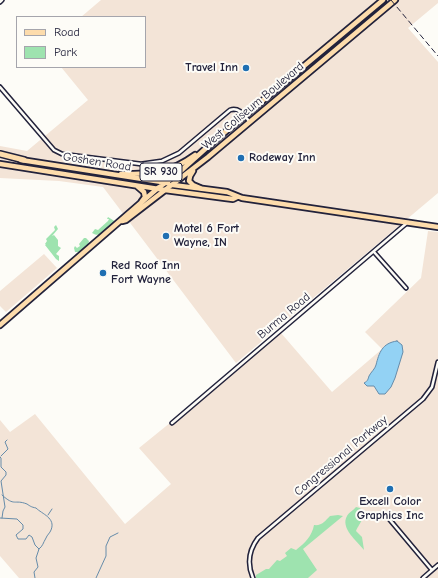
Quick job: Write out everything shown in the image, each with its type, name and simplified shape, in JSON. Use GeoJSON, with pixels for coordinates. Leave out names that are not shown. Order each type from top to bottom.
{"type":"FeatureCollection","features":[{"type":"Feature","properties":{"kind":"highway"},"geometry":{"type":"LineString","coordinates":[[0,154],[24,160]]}},
{"type":"Feature","properties":{"kind":"main road","name":"West Coliseum Boulevard"},"geometry":{"type":"LineString","coordinates":[[0,325],[122,221],[124,217],[142,201],[158,188],[167,183],[213,142],[383,0]]}},
{"type":"Feature","properties":{"kind":"main road","name":"West Coliseum Boulevard"},"geometry":{"type":"LineString","coordinates":[[122,221],[126,220],[173,185],[394,0]]}},
{"type":"Feature","properties":{"kind":"main road","name":"SR 930"},"geometry":{"type":"LineString","coordinates":[[101,173],[147,174],[165,171],[191,158],[213,142]]}},
{"type":"Feature","properties":{"kind":"main road","name":"Goshen Road"},"geometry":{"type":"LineString","coordinates":[[0,157],[226,192],[237,197],[438,227]]}},
{"type":"Feature","properties":{"kind":"main road","name":"SR 930"},"geometry":{"type":"LineString","coordinates":[[0,164],[165,190]]}},
{"type":"Feature","properties":{"kind":"main road"},"geometry":{"type":"LineString","coordinates":[[197,165],[190,176],[189,181],[193,185],[200,188]]}},
{"type":"Feature","properties":{"kind":"main road"},"geometry":{"type":"LineString","coordinates":[[136,185],[144,192],[145,197],[142,201]]}},
{"type":"Feature","properties":{"kind":"main road","name":"Goshen Road"},"geometry":{"type":"LineString","coordinates":[[165,190],[232,199],[237,197]]}},
{"type":"Feature","properties":{"kind":"street"},"geometry":{"type":"LineString","coordinates":[[0,87],[46,141],[58,152],[96,159],[141,164],[158,162],[175,155],[185,148],[228,111],[237,109],[250,122]]}},
{"type":"Feature","properties":{"kind":"street","name":"Burma Road"},"geometry":{"type":"LineString","coordinates":[[172,423],[408,222]]}},
{"type":"Feature","properties":{"kind":"street"},"geometry":{"type":"LineString","coordinates":[[374,252],[406,288]]}},
{"type":"Feature","properties":{"kind":"street","name":"Congressional Parkway"},"geometry":{"type":"LineString","coordinates":[[253,578],[249,561],[252,548],[262,534],[428,394],[434,381],[438,362]]}},
{"type":"Feature","properties":{"kind":"street"},"geometry":{"type":"LineString","coordinates":[[390,520],[432,570]]}},
{"type":"Feature","properties":{"kind":"street"},"geometry":{"type":"LineString","coordinates":[[423,578],[438,565]]}},
{"type":"Feature","properties":{"kind":"shaded area"},"geometry":{"type":"Polygon","coordinates":[[[101,0],[438,0],[438,3],[408,28],[438,62],[438,193],[236,363],[103,187],[59,181],[0,178],[0,146],[27,151],[88,100],[62,68],[146,68],[146,16],[82,16],[101,0]]]}},
{"type":"Feature","properties":{"kind":"shaded area"},"geometry":{"type":"Polygon","coordinates":[[[428,231],[438,232],[438,578],[19,578],[0,556],[0,420],[10,432],[35,414],[125,524],[171,484],[139,448],[281,333],[332,392],[382,349],[365,332],[421,278],[428,231]]]}},
{"type":"Feature","properties":{"kind":"shaded area"},"geometry":{"type":"Polygon","coordinates":[[[44,254],[57,268],[6,312],[0,306],[0,291],[44,254]]]}},
{"type":"Feature","properties":{"kind":"green space"},"geometry":{"type":"Polygon","coordinates":[[[108,217],[116,222],[102,234],[96,235],[92,233],[95,229],[98,230],[108,221],[108,217]]]}},
{"type":"Feature","properties":{"kind":"green space"},"geometry":{"type":"Polygon","coordinates":[[[56,225],[58,229],[52,236],[54,235],[58,240],[58,246],[61,248],[56,254],[59,256],[59,261],[45,245],[47,241],[46,239],[55,230],[54,227],[56,225]]]}},
{"type":"Feature","properties":{"kind":"green space"},"geometry":{"type":"Polygon","coordinates":[[[84,238],[89,241],[88,245],[81,252],[75,252],[75,246],[77,248],[80,246],[79,244],[84,238]]]}},
{"type":"Feature","properties":{"kind":"green space"},"geometry":{"type":"Polygon","coordinates":[[[356,507],[360,508],[362,511],[362,520],[356,531],[362,537],[364,550],[347,530],[345,521],[349,513],[356,507]]]}},
{"type":"Feature","properties":{"kind":"green space"},"geometry":{"type":"Polygon","coordinates":[[[330,516],[343,516],[303,549],[317,570],[308,578],[256,578],[256,575],[266,569],[269,569],[277,560],[280,561],[287,556],[285,553],[291,548],[296,550],[302,545],[310,536],[314,525],[321,524],[330,516]]]}},
{"type":"Feature","properties":{"kind":"water"},"geometry":{"type":"Polygon","coordinates":[[[397,341],[402,345],[403,352],[395,378],[391,387],[385,394],[379,394],[374,386],[367,386],[364,383],[367,381],[375,368],[378,356],[382,349],[388,344],[397,341]]]}},
{"type":"Feature","properties":{"kind":"waterway"},"geometry":{"type":"LineString","coordinates":[[1,456],[8,449],[5,442],[7,440]]}},
{"type":"Feature","properties":{"kind":"waterway"},"geometry":{"type":"LineString","coordinates":[[0,457],[1,467],[6,472],[6,475],[1,481],[5,507],[2,518]]}},
{"type":"Feature","properties":{"kind":"waterway"},"geometry":{"type":"LineString","coordinates":[[2,495],[12,502],[23,503],[36,508],[50,519],[52,522],[51,530],[39,549]]}},
{"type":"Feature","properties":{"kind":"waterway"},"geometry":{"type":"LineString","coordinates":[[48,515],[52,509]]}},
{"type":"Feature","properties":{"kind":"waterway"},"geometry":{"type":"LineString","coordinates":[[0,518],[17,519],[23,525],[23,529],[16,535],[18,539],[26,539],[29,535],[32,537],[35,545],[39,549],[36,558],[38,567],[34,572],[35,578]]}},
{"type":"Feature","properties":{"kind":"waterway"},"geometry":{"type":"LineString","coordinates":[[96,578],[106,556],[106,546],[110,537],[118,533]]}},
{"type":"Feature","properties":{"kind":"railway"},"geometry":{"type":"LineString","coordinates":[[391,0],[438,56]]}},
{"type":"Feature","properties":{"kind":"place","name":"Travel Inn"},"geometry":{"type":"Point","coordinates":[246,68]}},
{"type":"Feature","properties":{"kind":"place","name":"Rodeway Inn"},"geometry":{"type":"Point","coordinates":[241,158]}},
{"type":"Feature","properties":{"kind":"place","name":"Motel 6 Fort Wayne, IN"},"geometry":{"type":"Point","coordinates":[166,236]}},
{"type":"Feature","properties":{"kind":"place","name":"Red Roof Inn Fort Wayne"},"geometry":{"type":"Point","coordinates":[103,273]}},
{"type":"Feature","properties":{"kind":"place","name":"Excell Color Graphics Inc"},"geometry":{"type":"Point","coordinates":[390,489]}}]}
